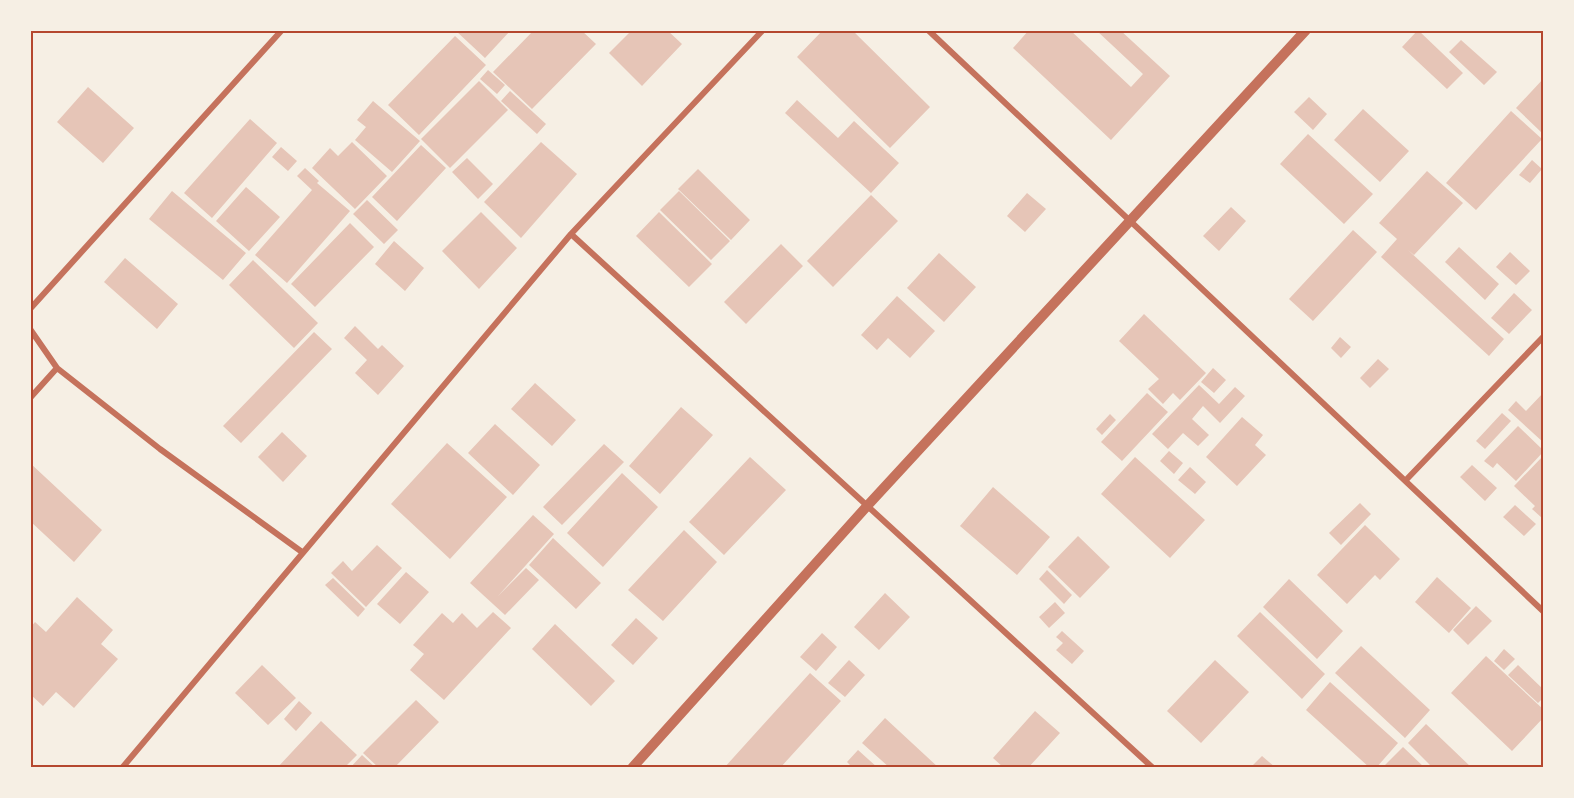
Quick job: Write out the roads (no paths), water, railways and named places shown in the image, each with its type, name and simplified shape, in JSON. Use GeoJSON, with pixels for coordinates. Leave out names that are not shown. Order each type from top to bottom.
{"type":"FeatureCollection","features":[{"type":"Feature","properties":{"kind":"street"},"geometry":{"type":"LineString","coordinates":[[30,309],[282,30]]}},
{"type":"Feature","properties":{"kind":"street"},"geometry":{"type":"LineString","coordinates":[[122,768],[571,234],[763,30]]}},
{"type":"Feature","properties":{"kind":"street"},"geometry":{"type":"LineString","coordinates":[[928,30],[1544,612]]}},
{"type":"Feature","properties":{"kind":"street"},"geometry":{"type":"LineString","coordinates":[[632,768],[868,505],[1306,30]]}},
{"type":"Feature","properties":{"kind":"street"},"geometry":{"type":"LineString","coordinates":[[571,234],[1153,768]]}},
{"type":"Feature","properties":{"kind":"street"},"geometry":{"type":"LineString","coordinates":[[30,329],[57,368],[160,449],[302,552]]}},
{"type":"Feature","properties":{"kind":"street"},"geometry":{"type":"LineString","coordinates":[[1406,480],[1543,338]]}},
{"type":"Feature","properties":{"kind":"street"},"geometry":{"type":"LineString","coordinates":[[30,398],[57,368]]}}]}
